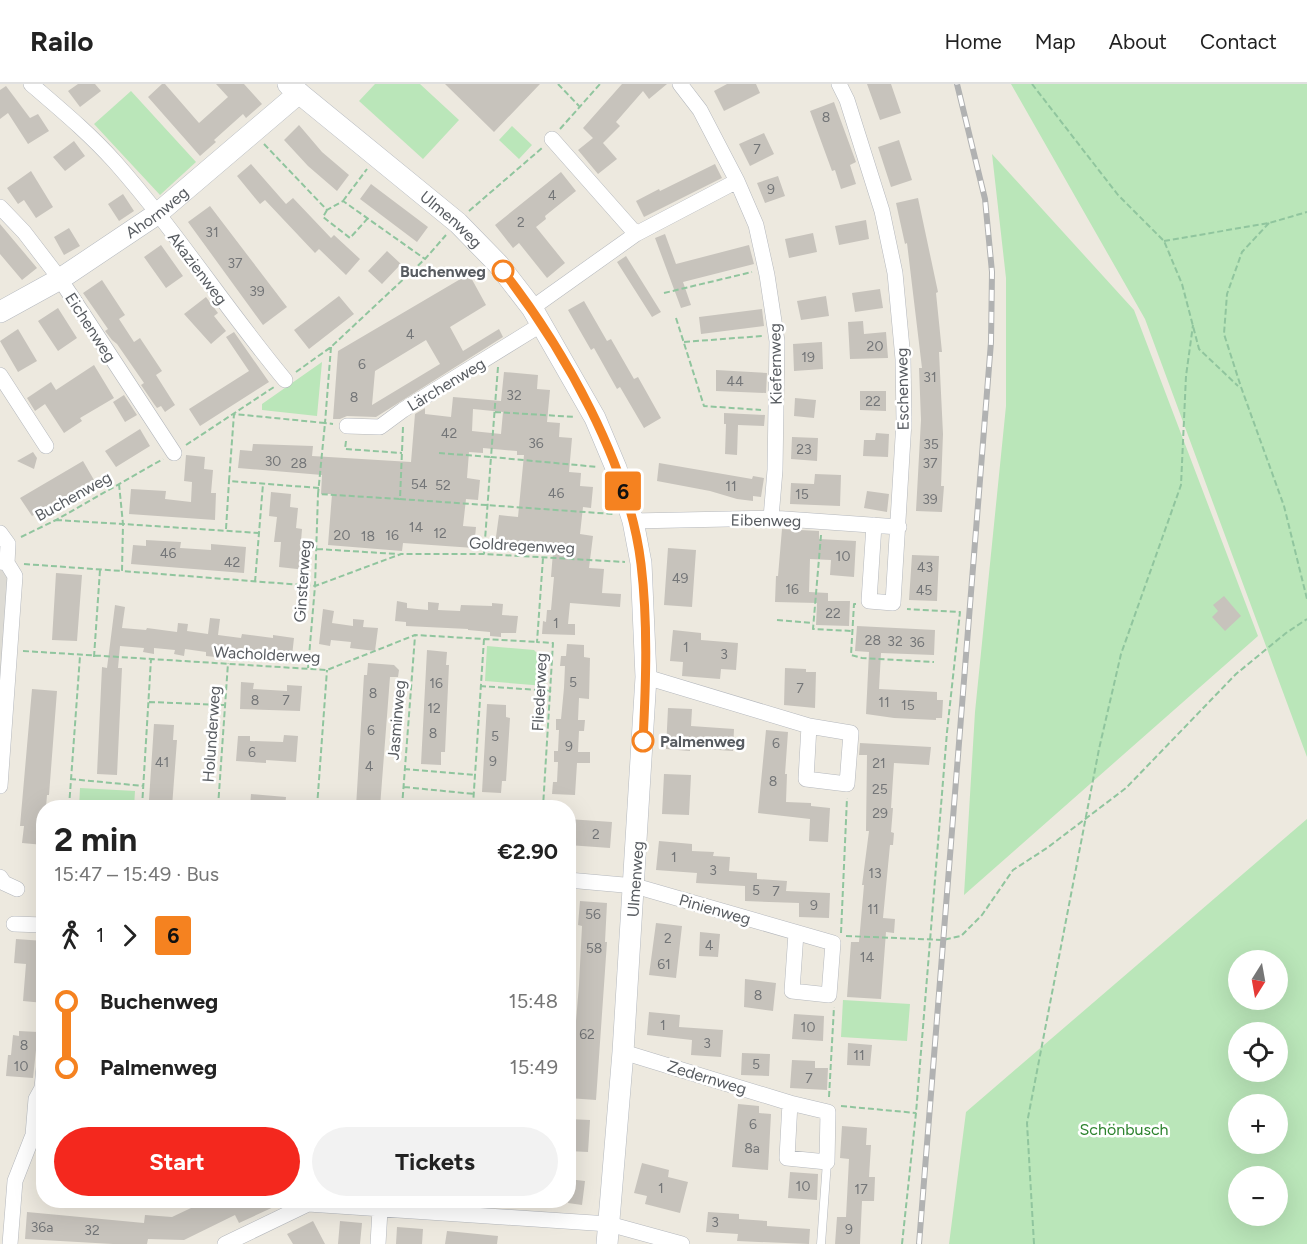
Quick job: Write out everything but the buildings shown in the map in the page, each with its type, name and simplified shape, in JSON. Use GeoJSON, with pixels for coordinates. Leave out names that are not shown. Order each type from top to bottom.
{"type":"FeatureCollection","features":[{"type":"Feature","properties":{"kind":"street","name":"Akazienweg"},"geometry":{"type":"LineString","coordinates":[[31,84],[76,122],[115,162],[285,380]]}},
{"type":"Feature","properties":{"kind":"street","name":"Kiefernweg"},"geometry":{"type":"LineString","coordinates":[[680,84],[700,110],[737,181],[756,225],[766,269],[776,335],[775,470],[771,518]]}},
{"type":"Feature","properties":{"kind":"street","name":"Eschenweg"},"geometry":{"type":"LineString","coordinates":[[838,84],[847,100],[882,211],[895,273],[903,359],[904,400],[899,527],[893,603]]}},
{"type":"Feature","properties":{"kind":"street","name":"Ahornweg"},"geometry":{"type":"LineString","coordinates":[[0,312],[60,279],[157,214],[254,133],[299,87]]}},
{"type":"Feature","properties":{"kind":"street","name":"Ulmenweg"},"geometry":{"type":"LineString","coordinates":[[299,87],[458,223],[498,264],[537,316],[596,418],[616,468],[632,518],[641,563],[646,677],[635,886],[608,1234]]}},
{"type":"Feature","properties":{"kind":"street"},"geometry":{"type":"LineString","coordinates":[[552,139],[636,234]]}},
{"type":"Feature","properties":{"kind":"street"},"geometry":{"type":"LineString","coordinates":[[537,316],[636,234],[737,181]]}},
{"type":"Feature","properties":{"kind":"street","name":"Eichenweg"},"geometry":{"type":"LineString","coordinates":[[0,207],[24,232],[60,279],[174,453]]}},
{"type":"Feature","properties":{"kind":"street","name":"Lärchenweg"},"geometry":{"type":"LineString","coordinates":[[347,426],[380,428],[403,410],[499,352],[537,316]]}},
{"type":"Feature","properties":{"kind":"street"},"geometry":{"type":"LineString","coordinates":[[0,375],[46,446]]}},
{"type":"Feature","properties":{"kind":"street","name":"Eibenweg"},"geometry":{"type":"LineString","coordinates":[[632,518],[771,518],[899,527]]}},
{"type":"Feature","properties":{"kind":"street"},"geometry":{"type":"LineString","coordinates":[[874,525],[869,601],[893,603]]}},
{"type":"Feature","properties":{"kind":"street"},"geometry":{"type":"LineString","coordinates":[[0,786],[15,576],[3,563],[4,538]]}},
{"type":"Feature","properties":{"kind":"street"},"geometry":{"type":"LineString","coordinates":[[646,677],[809,726],[851,734],[847,784],[806,779],[809,726]]}},
{"type":"Feature","properties":{"kind":"street"},"geometry":{"type":"LineString","coordinates":[[0,877],[4,883],[17,889]]}},
{"type":"Feature","properties":{"kind":"street","name":"Pinienweg"},"geometry":{"type":"LineString","coordinates":[[576,881],[635,886],[833,943],[829,995]]}},
{"type":"Feature","properties":{"kind":"street"},"geometry":{"type":"LineString","coordinates":[[14,924],[36,925]]}},
{"type":"Feature","properties":{"kind":"street"},"geometry":{"type":"LineString","coordinates":[[796,933],[792,991],[829,995]]}},
{"type":"Feature","properties":{"kind":"street","name":"Zedernweg"},"geometry":{"type":"LineString","coordinates":[[623,1052],[790,1103],[828,1108]]}},
{"type":"Feature","properties":{"kind":"street"},"geometry":{"type":"LineString","coordinates":[[790,1103],[787,1158],[827,1162],[828,1108]]}},
{"type":"Feature","properties":{"kind":"street"},"geometry":{"type":"LineString","coordinates":[[10,1244],[15,1181],[36,1139]]}},
{"type":"Feature","properties":{"kind":"street"},"geometry":{"type":"LineString","coordinates":[[225,1244],[300,1208]]}},
{"type":"Feature","properties":{"kind":"street"},"geometry":{"type":"LineString","coordinates":[[356,1208],[608,1234],[682,1244]]}},
{"type":"Feature","properties":{"kind":"street"},"geometry":{"type":"LineString","coordinates":[[378,1244],[380,1210]]}},
{"type":"Feature","properties":{"kind":"lane"},"geometry":{"type":"LineString","coordinates":[[821,1244],[827,1162]]}},
{"type":"Feature","properties":{"kind":"path"},"geometry":{"type":"LineString","coordinates":[[558,84],[579,106]]}},
{"type":"Feature","properties":{"kind":"path","name":"Buchenweg"},"geometry":{"type":"LineString","coordinates":[[4,538],[56,520],[174,453],[331,347],[425,259],[458,223],[552,139],[600,84]]}},
{"type":"Feature","properties":{"kind":"path"},"geometry":{"type":"LineString","coordinates":[[1032,84],[1118,195],[1164,241],[1182,284],[1199,349],[1240,387]]}},
{"type":"Feature","properties":{"kind":"path"},"geometry":{"type":"LineString","coordinates":[[254,133],[327,210]]}},
{"type":"Feature","properties":{"kind":"path"},"geometry":{"type":"LineString","coordinates":[[368,218],[350,238],[323,217],[327,210],[343,201],[377,155]]}},
{"type":"Feature","properties":{"kind":"path"},"geometry":{"type":"LineString","coordinates":[[343,201],[425,259]]}},
{"type":"Feature","properties":{"kind":"path"},"geometry":{"type":"LineString","coordinates":[[1164,241],[1269,223],[1307,212]]}},
{"type":"Feature","properties":{"kind":"path"},"geometry":{"type":"LineString","coordinates":[[1269,223],[1242,252],[1227,294],[1224,333],[1240,387],[1284,506],[1307,599]]}},
{"type":"Feature","properties":{"kind":"path"},"geometry":{"type":"LineString","coordinates":[[664,293],[766,269]]}},
{"type":"Feature","properties":{"kind":"path"},"geometry":{"type":"LineString","coordinates":[[676,318],[704,406],[776,411]]}},
{"type":"Feature","properties":{"kind":"path"},"geometry":{"type":"LineString","coordinates":[[1034,1244],[1027,1123],[1099,749],[1121,654],[1181,485],[1186,376],[1193,325]]}},
{"type":"Feature","properties":{"kind":"path"},"geometry":{"type":"LineString","coordinates":[[684,342],[776,335]]}},
{"type":"Feature","properties":{"kind":"path"},"geometry":{"type":"LineString","coordinates":[[331,347],[318,494],[632,518]]}},
{"type":"Feature","properties":{"kind":"path"},"geometry":{"type":"LineString","coordinates":[[484,555],[499,352]]}},
{"type":"Feature","properties":{"kind":"path"},"geometry":{"type":"LineString","coordinates":[[400,499],[403,410]]}},
{"type":"Feature","properties":{"kind":"path"},"geometry":{"type":"LineString","coordinates":[[495,412],[596,418]]}},
{"type":"Feature","properties":{"kind":"path"},"geometry":{"type":"LineString","coordinates":[[226,531],[234,414],[347,426],[345,449],[402,453]]}},
{"type":"Feature","properties":{"kind":"path"},"geometry":{"type":"LineString","coordinates":[[438,453],[616,468]]}},
{"type":"Feature","properties":{"kind":"path"},"geometry":{"type":"LineString","coordinates":[[229,481],[319,488]]}},
{"type":"Feature","properties":{"kind":"path"},"geometry":{"type":"LineString","coordinates":[[119,484],[123,524],[122,571]]}},
{"type":"Feature","properties":{"kind":"path"},"geometry":{"type":"LineString","coordinates":[[255,582],[262,484]]}},
{"type":"Feature","properties":{"kind":"path","name":"Ginsterweg"},"geometry":{"type":"LineString","coordinates":[[308,669],[315,586],[318,494]]}},
{"type":"Feature","properties":{"kind":"path"},"geometry":{"type":"LineString","coordinates":[[56,520],[259,533]]}},
{"type":"Feature","properties":{"kind":"path"},"geometry":{"type":"LineString","coordinates":[[822,521],[813,629],[853,631]]}},
{"type":"Feature","properties":{"kind":"path","name":"Goldregenweg"},"geometry":{"type":"LineString","coordinates":[[317,549],[641,563]]}},
{"type":"Feature","properties":{"kind":"path","name":"Goldregenweg"},"geometry":{"type":"LineString","coordinates":[[3,563],[315,586],[401,554]]}},
{"type":"Feature","properties":{"kind":"path","name":"Fliederweg"},"geometry":{"type":"LineString","coordinates":[[543,558],[537,642],[553,643],[552,691],[544,800]]}},
{"type":"Feature","properties":{"kind":"path"},"geometry":{"type":"LineString","coordinates":[[94,657],[100,570]]}},
{"type":"Feature","properties":{"kind":"path"},"geometry":{"type":"LineString","coordinates":[[869,601],[864,605],[854,604],[851,655],[862,658],[934,662]]}},
{"type":"Feature","properties":{"kind":"path"},"geometry":{"type":"LineString","coordinates":[[893,603],[904,609],[960,612],[929,939],[916,1113],[902,1244]]}},
{"type":"Feature","properties":{"kind":"path"},"geometry":{"type":"LineString","coordinates":[[847,784],[841,936],[942,940],[961,936],[982,915],[1013,870],[1087,819],[1126,788],[1236,674],[1307,619]]}},
{"type":"Feature","properties":{"kind":"path"},"geometry":{"type":"LineString","coordinates":[[777,620],[813,623]]}},
{"type":"Feature","properties":{"kind":"path","name":"Wacholderweg"},"geometry":{"type":"LineString","coordinates":[[11,650],[327,670],[415,635],[537,642]]}},
{"type":"Feature","properties":{"kind":"path","name":"Jasminweg"},"geometry":{"type":"LineString","coordinates":[[403,800],[415,635]]}},
{"type":"Feature","properties":{"kind":"path"},"geometry":{"type":"LineString","coordinates":[[474,800],[484,639]]}},
{"type":"Feature","properties":{"kind":"path"},"geometry":{"type":"LineString","coordinates":[[69,800],[80,656]]}},
{"type":"Feature","properties":{"kind":"path"},"geometry":{"type":"LineString","coordinates":[[143,800],[151,660]]}},
{"type":"Feature","properties":{"kind":"path","name":"Holunderweg"},"geometry":{"type":"LineString","coordinates":[[218,800],[228,663]]}},
{"type":"Feature","properties":{"kind":"path"},"geometry":{"type":"LineString","coordinates":[[318,800],[327,670]]}},
{"type":"Feature","properties":{"kind":"path"},"geometry":{"type":"LineString","coordinates":[[480,686],[552,691]]}},
{"type":"Feature","properties":{"kind":"path"},"geometry":{"type":"LineString","coordinates":[[149,702],[225,705]]}},
{"type":"Feature","properties":{"kind":"path"},"geometry":{"type":"LineString","coordinates":[[404,769],[475,775]]}},
{"type":"Feature","properties":{"kind":"path"},"geometry":{"type":"LineString","coordinates":[[70,780],[144,786]]}},
{"type":"Feature","properties":{"kind":"path"},"geometry":{"type":"LineString","coordinates":[[404,787],[474,794]]}},
{"type":"Feature","properties":{"kind":"path"},"geometry":{"type":"LineString","coordinates":[[829,995],[834,1004],[828,1108],[916,1113]]}},
{"type":"Feature","properties":{"kind":"shaded area"},"geometry":{"type":"Polygon","coordinates":[[[0,570],[7,570],[11,579],[6,674],[0,673],[0,570]]]}},
{"type":"Feature","properties":{"kind":"green space"},"geometry":{"type":"Polygon","coordinates":[[[375,84],[420,84],[459,120],[423,159],[359,101],[375,84]]]}},
{"type":"Feature","properties":{"kind":"green space"},"geometry":{"type":"Polygon","coordinates":[[[1011,84],[1307,84],[1307,757],[1145,319],[1011,84]]]}},
{"type":"Feature","properties":{"kind":"green space"},"geometry":{"type":"Polygon","coordinates":[[[131,91],[196,162],[160,195],[94,124],[131,91]]]}},
{"type":"Feature","properties":{"kind":"green space"},"geometry":{"type":"Polygon","coordinates":[[[512,126],[532,145],[519,159],[499,140],[512,126]]]}},
{"type":"Feature","properties":{"kind":"green space"},"geometry":{"type":"Polygon","coordinates":[[[992,154],[1134,310],[1258,636],[964,895],[975,712],[1006,406],[1006,278],[992,154]]]}},
{"type":"Feature","properties":{"kind":"green space"},"geometry":{"type":"Polygon","coordinates":[[[322,362],[317,416],[262,410],[262,404],[322,362]]]}},
{"type":"Feature","properties":{"kind":"green space"},"geometry":{"type":"Polygon","coordinates":[[[487,646],[534,650],[546,662],[545,686],[485,681],[487,646]]]}},
{"type":"Feature","properties":{"kind":"green space"},"geometry":{"type":"Polygon","coordinates":[[[80,788],[135,791],[134,800],[79,800],[80,788]]]}},
{"type":"Feature","properties":{"kind":"green space","name":"Schönbusch"},"geometry":{"type":"Polygon","coordinates":[[[1307,819],[1307,1244],[949,1244],[966,1112],[1307,819]]]}},
{"type":"Feature","properties":{"kind":"green space"},"geometry":{"type":"Polygon","coordinates":[[[843,1000],[910,1004],[907,1041],[841,1037],[843,1000]]]}},
{"type":"Feature","properties":{"kind":"railway"},"geometry":{"type":"LineString","coordinates":[[919,1244],[991,342],[992,272],[985,199],[957,84]]}},
{"type":"Feature","properties":{"kind":"bus line","name":"6"},"geometry":{"type":"LineString","coordinates":[[503,271],[532,308],[596,418],[616,468],[633,522],[641,563],[646,651],[643,741]]}},
{"type":"Feature","properties":{"kind":"place","name":"Buchenweg"},"geometry":{"type":"Point","coordinates":[503,271]}},
{"type":"Feature","properties":{"kind":"place","name":"Palmenweg"},"geometry":{"type":"Point","coordinates":[643,741]}}]}
